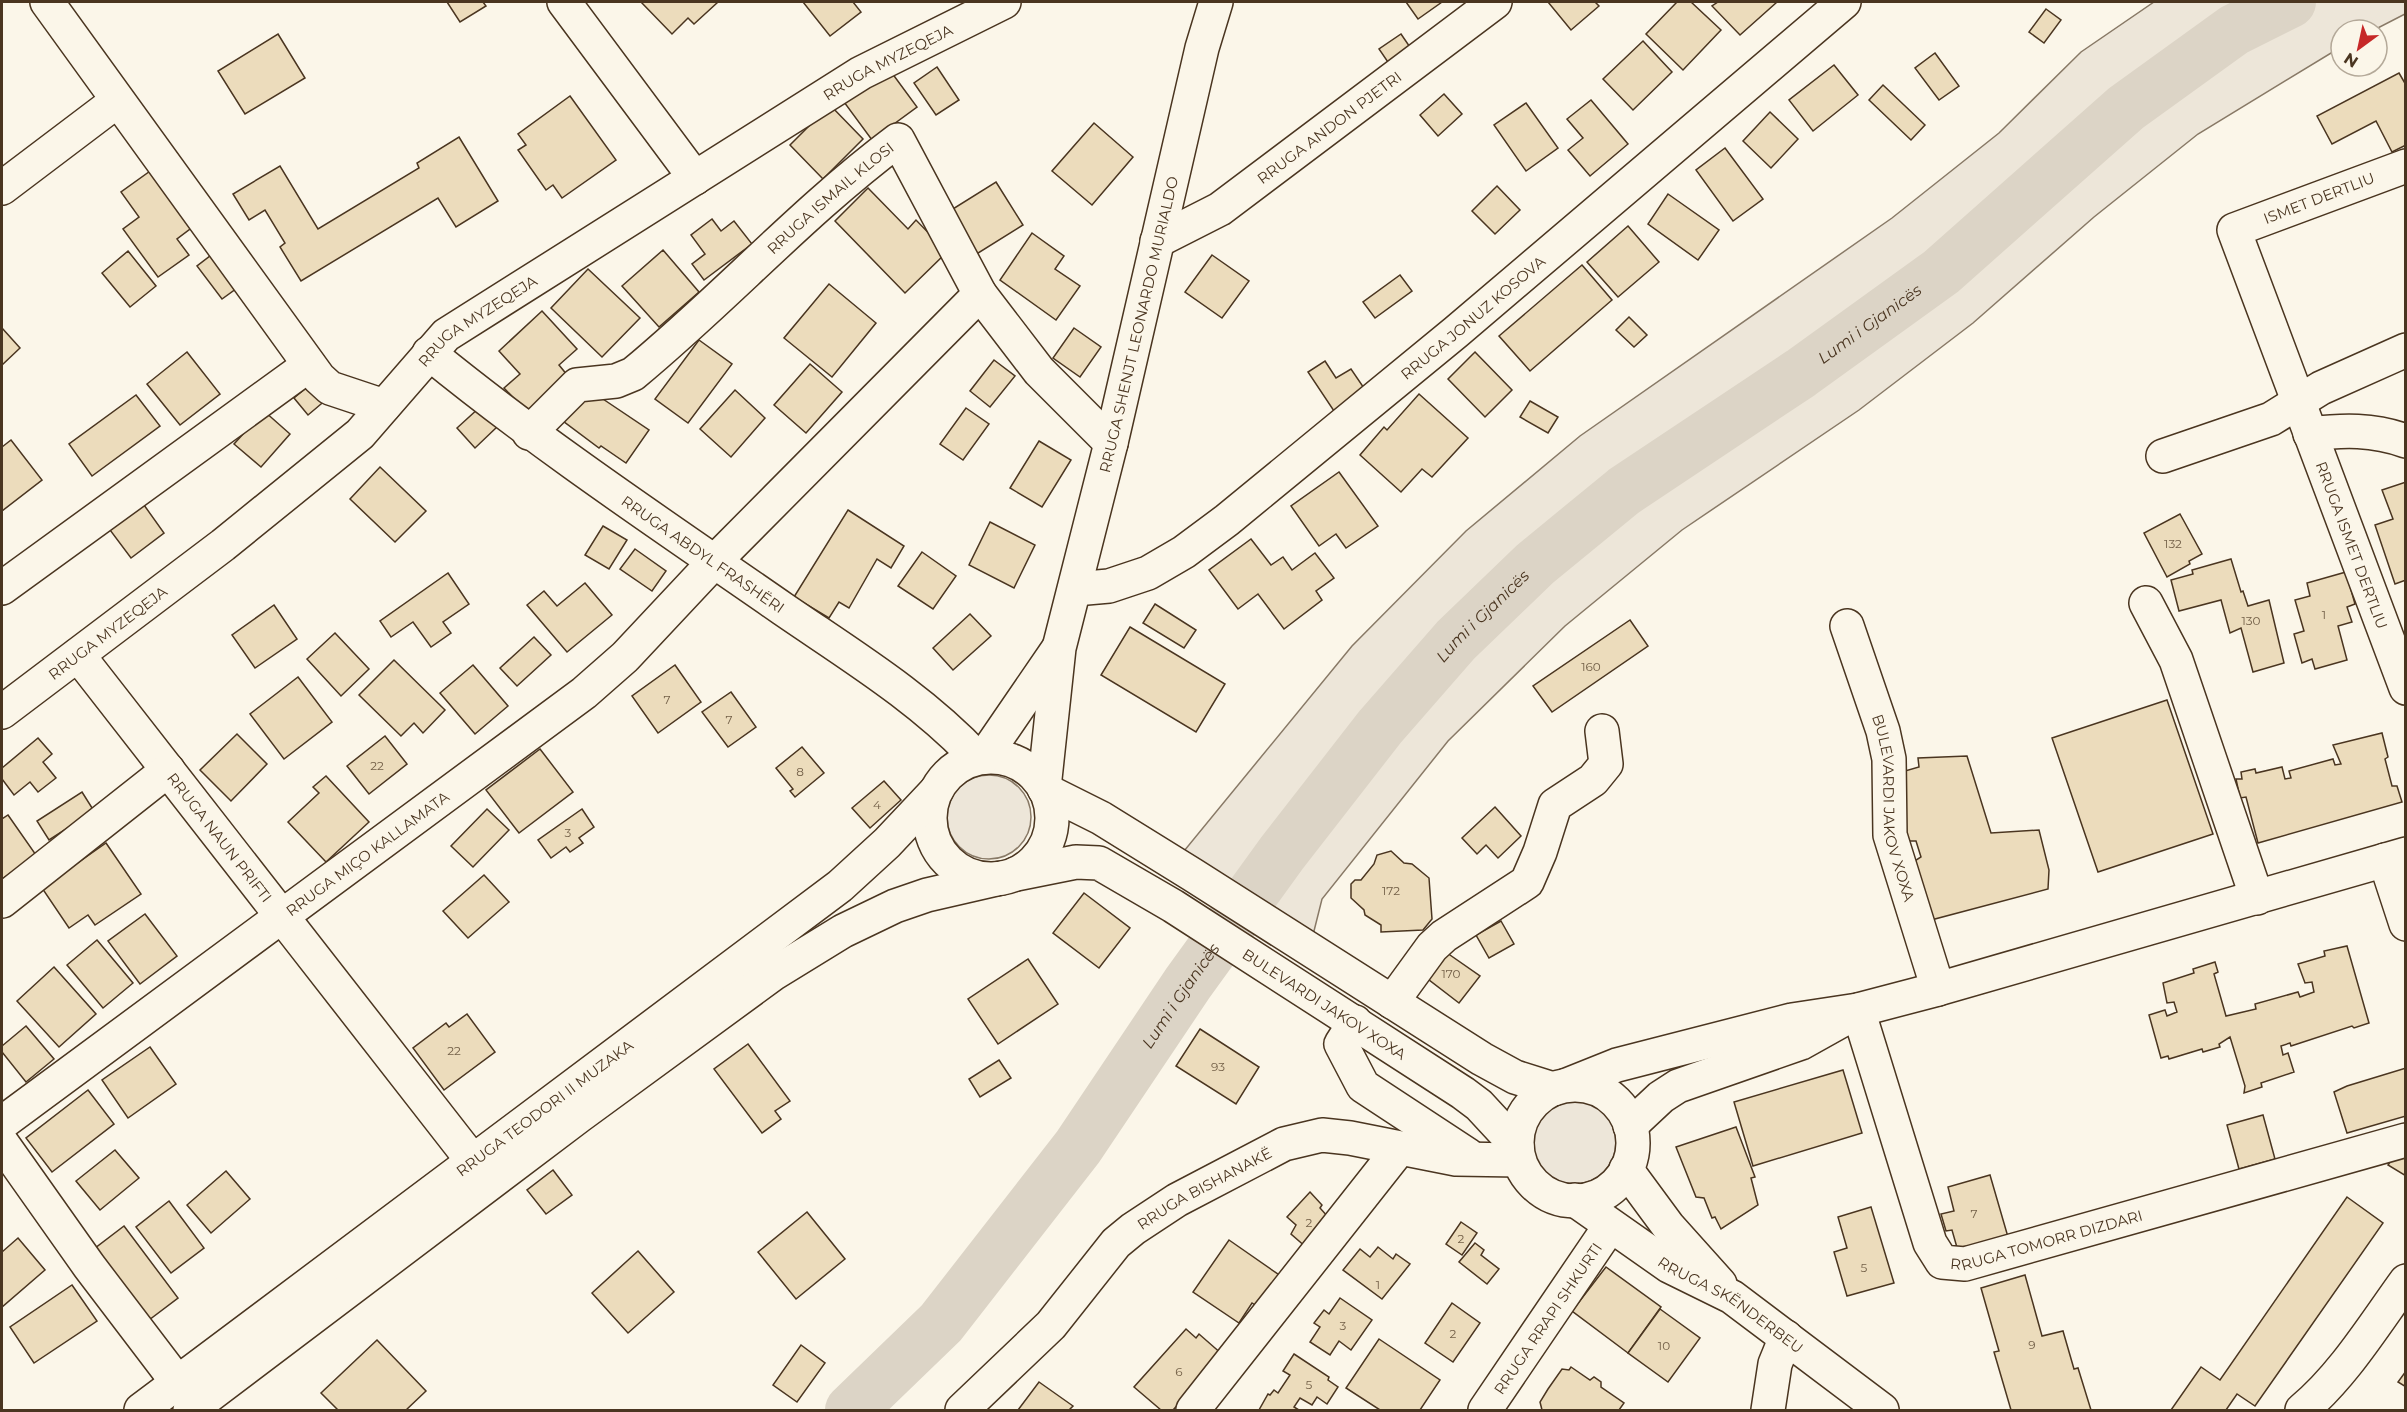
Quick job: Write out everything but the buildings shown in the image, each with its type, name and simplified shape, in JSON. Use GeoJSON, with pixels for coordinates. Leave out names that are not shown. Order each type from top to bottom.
{"type":"FeatureCollection","features":[{"type":"Feature","properties":{"kind":"street"},"geometry":{"type":"LineString","coordinates":[[47,2],[117,101],[254,284],[309,365],[330,388],[384,406]]}},
{"type":"Feature","properties":{"kind":"street"},"geometry":{"type":"LineString","coordinates":[[565,2],[695,178]]}},
{"type":"Feature","properties":{"kind":"street","name":"RRUGA MYZEQEJA"},"geometry":{"type":"LineString","coordinates":[[2,712],[224,545],[360,434],[446,335],[861,73],[1004,2]]}},
{"type":"Feature","properties":{"kind":"street","name":"RRUGA SHENJT LEONARDO MURIALDO"},"geometry":{"type":"LineString","coordinates":[[1045,789],[1059,648],[1111,443],[1157,241],[1216,2]]}},
{"type":"Feature","properties":{"kind":"street","name":"RRUGA ANDON PJETRI"},"geometry":{"type":"LineString","coordinates":[[1157,241],[1220,209],[1495,2]]}},
{"type":"Feature","properties":{"kind":"street","name":"RRUGA JONUZ KOSOVA"},"geometry":{"type":"LineString","coordinates":[[1075,589],[1110,586],[1148,573],[1184,552],[1227,520],[1447,339],[1844,2]]}},
{"type":"Feature","properties":{"kind":"street"},"geometry":{"type":"LineString","coordinates":[[2,188],[117,101]]}},
{"type":"Feature","properties":{"kind":"street","name":"RRUGA ISMAIL KLOSI"},"geometry":{"type":"LineString","coordinates":[[529,433],[577,385],[616,381],[633,374],[718,300],[819,204],[898,140],[980,294],[1046,380],[1111,443]]}},
{"type":"Feature","properties":{"kind":"street","name":"ISMET DERTLIU"},"geometry":{"type":"LineString","coordinates":[[2234,230],[2406,166]]}},
{"type":"Feature","properties":{"kind":"street","name":"RRUGA ISMET DERTLIU"},"geometry":{"type":"LineString","coordinates":[[2234,230],[2406,688]]}},
{"type":"Feature","properties":{"kind":"street","name":"RRUGA MIÇO KALLAMATA"},"geometry":{"type":"LineString","coordinates":[[2,1123],[584,693],[625,657],[715,561],[980,294]]}},
{"type":"Feature","properties":{"kind":"street"},"geometry":{"type":"LineString","coordinates":[[2304,419],[2321,388],[2406,350]]}},
{"type":"Feature","properties":{"kind":"street","name":"RRUGA ABDYL FRASHËRI"},"geometry":{"type":"LineString","coordinates":[[429,353],[529,433],[918,703],[980,757]]}},
{"type":"Feature","properties":{"kind":"street"},"geometry":{"type":"LineString","coordinates":[[2,588],[309,365]]}},
{"type":"Feature","properties":{"kind":"street"},"geometry":{"type":"LineString","coordinates":[[2163,456],[2271,420],[2304,419],[2352,430],[2384,432],[2406,441]]}},
{"type":"Feature","properties":{"kind":"street"},"geometry":{"type":"LineString","coordinates":[[2146,603],[2176,660],[2257,898]]}},
{"type":"Feature","properties":{"kind":"street","name":"BULEVARDI JAKOV XOXA"},"geometry":{"type":"LineString","coordinates":[[1847,626],[1883,731],[1889,759],[1890,835],[1938,989]]}},
{"type":"Feature","properties":{"kind":"street","name":"RRUGA SHENJT LEONARDO MURIALDO"},"geometry":{"type":"LineString","coordinates":[[980,757],[1059,648]]}},
{"type":"Feature","properties":{"kind":"street","name":"RRUGA NAUN PRIFTI"},"geometry":{"type":"LineString","coordinates":[[78,655],[472,1160]]}},
{"type":"Feature","properties":{"kind":"street"},"geometry":{"type":"LineString","coordinates":[[1392,1002],[1432,947],[1444,936],[1527,882],[1540,852],[1555,805],[1593,780],[1606,764],[1602,731]]}},
{"type":"Feature","properties":{"kind":"street"},"geometry":{"type":"LineString","coordinates":[[996,756],[1019,763],[1037,778],[1045,789],[1052,820],[1047,842],[1035,861],[1008,876],[971,876],[952,865],[942,854],[932,834],[929,820],[936,790],[948,773],[980,757],[996,756]]}},
{"type":"Feature","properties":{"kind":"street"},"geometry":{"type":"LineString","coordinates":[[2,901],[168,771]]}},
{"type":"Feature","properties":{"kind":"street"},"geometry":{"type":"LineString","coordinates":[[1045,789],[1101,818],[1515,1077],[1560,1087],[1587,1087],[1606,1094],[1617,1103],[1630,1126],[1632,1148],[1626,1169],[1611,1188],[1588,1199],[1563,1199],[1541,1189],[1524,1171],[1518,1153],[1522,1118],[1541,1095],[1560,1087],[1617,1065],[1792,1020],[1858,1010],[1938,989],[2395,857],[2406,924]]}},
{"type":"Feature","properties":{"kind":"street","name":"RRUGA TEODORI II MUZAKA"},"geometry":{"type":"LineString","coordinates":[[184,1396],[472,1160],[840,886],[887,843],[936,790]]}},
{"type":"Feature","properties":{"kind":"street","name":"BULEVARDI JAKOV XOXA"},"geometry":{"type":"LineString","coordinates":[[1008,876],[1076,862],[1099,863],[1265,964],[1479,1105],[1518,1153]]}},
{"type":"Feature","properties":{"kind":"street","name":"RRUGA TEODORI II MUZAKA"},"geometry":{"type":"LineString","coordinates":[[141,1410],[184,1396],[579,1116],[773,974],[843,931],[895,906],[927,895],[1008,876]]}},
{"type":"Feature","properties":{"kind":"street"},"geometry":{"type":"LineString","coordinates":[[1630,1126],[1660,1097],[1677,1086],[1801,1043],[1858,1010]]}},
{"type":"Feature","properties":{"kind":"street","name":"RRUGA TOMORR DIZDARI"},"geometry":{"type":"LineString","coordinates":[[1858,1010],[1930,1243],[1942,1262],[1965,1264],[2406,1140]]}},
{"type":"Feature","properties":{"kind":"street"},"geometry":{"type":"LineString","coordinates":[[1355,1022],[1341,1044],[1363,1086],[1477,1161]]}},
{"type":"Feature","properties":{"kind":"street","name":"RRUGA BISHANAKË"},"geometry":{"type":"LineString","coordinates":[[962,1410],[1051,1325],[1116,1243],[1133,1228],[1177,1200],[1284,1144],[1322,1135],[1477,1161],[1518,1153]]}},
{"type":"Feature","properties":{"kind":"street"},"geometry":{"type":"LineString","coordinates":[[2,1143],[88,1266],[184,1396]]}},
{"type":"Feature","properties":{"kind":"street"},"geometry":{"type":"LineString","coordinates":[[1193,1410],[1399,1149]]}},
{"type":"Feature","properties":{"kind":"street"},"geometry":{"type":"LineString","coordinates":[[1626,1169],[1668,1226],[1732,1297]]}},
{"type":"Feature","properties":{"kind":"street","name":"RRUGA SKËNDERBEU"},"geometry":{"type":"LineString","coordinates":[[1575,1200],[1678,1271],[1732,1297],[1882,1410]]}},
{"type":"Feature","properties":{"kind":"street","name":"RRUGA RRAPI SHKURTI"},"geometry":{"type":"LineString","coordinates":[[1485,1410],[1610,1226]]}},
{"type":"Feature","properties":{"kind":"street"},"geometry":{"type":"LineString","coordinates":[[2302,1410],[2317,1398],[2406,1281]]}},
{"type":"Feature","properties":{"kind":"street"},"geometry":{"type":"LineString","coordinates":[[1768,1410],[1775,1364],[1786,1337]]}},
{"type":"Feature","properties":{"kind":"shaded area"},"geometry":{"type":"Polygon","coordinates":[[[2154,2],[2405,2],[2405,14],[2389,22],[2389,18],[2329,18],[2329,54],[2198,134],[2094,217],[1973,323],[1859,410],[1682,530],[1565,626],[1448,741],[1322,899],[1313,935],[1184,851],[1352,646],[1466,531],[1580,436],[1892,218],[1999,133],[2081,52],[2154,2]]]}},
{"type":"Feature","properties":{"kind":"shaded area"},"geometry":{"type":"Polygon","coordinates":[[[989,775],[1012,782],[1024,794],[1031,817],[1024,840],[1012,852],[989,859],[966,852],[954,840],[947,817],[954,794],[966,782],[989,775]]]}},
{"type":"Feature","properties":{"kind":"shaded area"},"geometry":{"type":"Polygon","coordinates":[[[1574,1100],[1597,1107],[1609,1119],[1616,1142],[1609,1165],[1597,1177],[1574,1184],[1551,1177],[1539,1165],[1532,1142],[1539,1119],[1551,1107],[1574,1100]]]}},
{"type":"Feature","properties":{"kind":"waterway","name":"Lumi i Gjanicës"},"geometry":{"type":"LineString","coordinates":[[851,1410],[941,1323],[1078,1147],[1188,983],[1282,853],[1380,727],[1456,640],[1535,564],[1624,491],[1801,373],[1941,272],[2126,108],[2234,30],[2290,2]]}}]}
